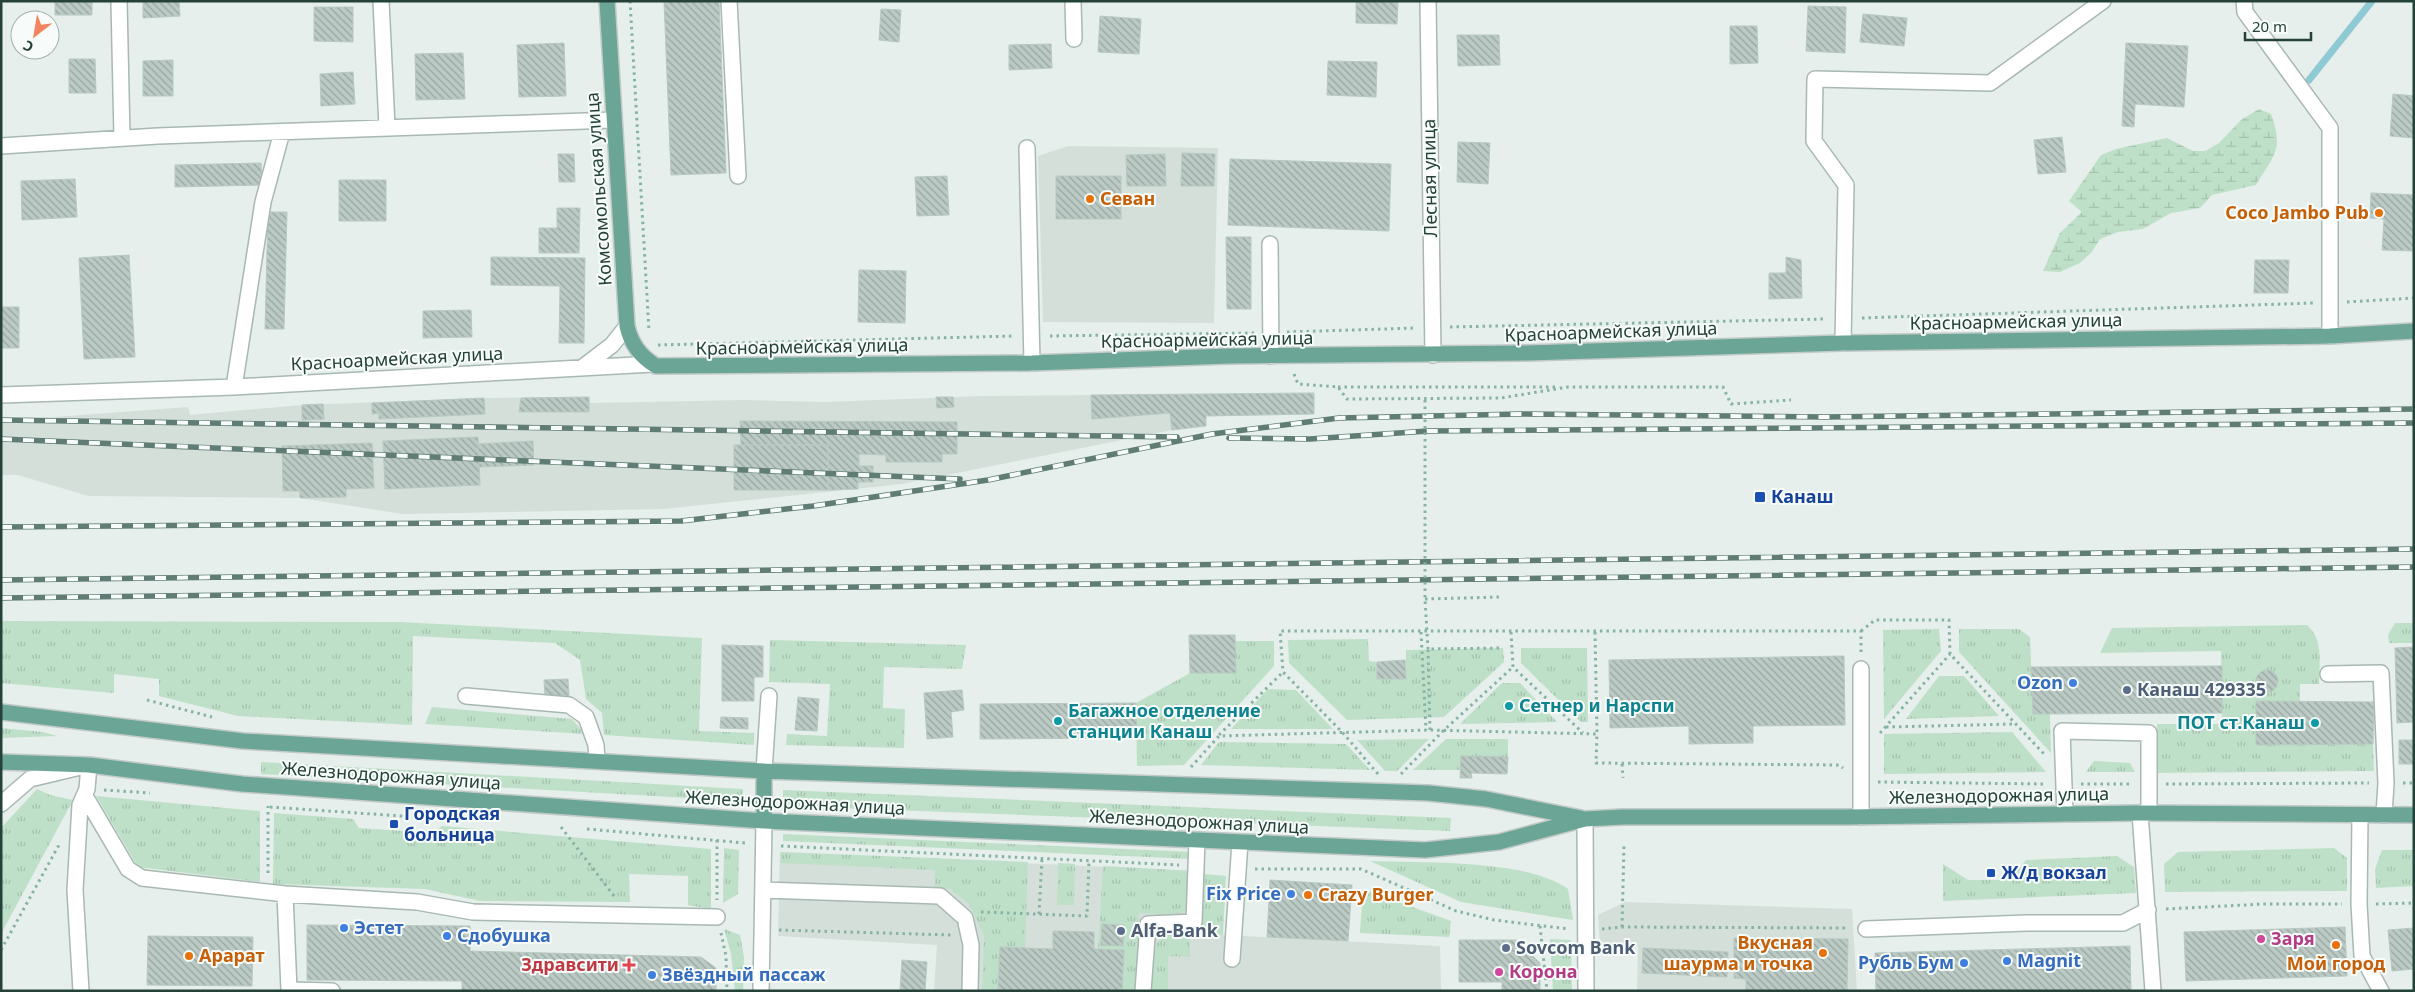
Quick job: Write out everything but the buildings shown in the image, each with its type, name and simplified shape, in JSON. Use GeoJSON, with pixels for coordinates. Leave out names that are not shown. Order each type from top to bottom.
{"type":"FeatureCollection","features":[{"type":"Feature","properties":{"kind":"main road","name":"Комсомольская улица"},"geometry":{"type":"LineString","coordinates":[[607,1],[627,326],[634,346],[653,364]]}},
{"type":"Feature","properties":{"kind":"main road","name":"Красноармейская улица"},"geometry":{"type":"LineString","coordinates":[[653,364],[664,367],[1032,363],[1271,356],[1433,355],[1843,343],[2330,336],[2414,331]]}},
{"type":"Feature","properties":{"kind":"main road","name":"Железнодорожная улица"},"geometry":{"type":"LineString","coordinates":[[1,712],[243,741],[764,771],[1428,793],[1486,799],[1585,819],[2145,813],[2414,815]]}},
{"type":"Feature","properties":{"kind":"main road","name":"Железнодорожная улица"},"geometry":{"type":"LineString","coordinates":[[1,762],[89,765],[242,784],[764,821],[1426,850],[1499,842],[1585,819]]}},
{"type":"Feature","properties":{"kind":"main road"},"geometry":{"type":"LineString","coordinates":[[764,771],[764,821]]}},
{"type":"Feature","properties":{"kind":"street"},"geometry":{"type":"LineString","coordinates":[[119,1],[122,138]]}},
{"type":"Feature","properties":{"kind":"street"},"geometry":{"type":"LineString","coordinates":[[381,1],[387,128]]}},
{"type":"Feature","properties":{"kind":"street"},"geometry":{"type":"LineString","coordinates":[[729,1],[738,176]]}},
{"type":"Feature","properties":{"kind":"street"},"geometry":{"type":"LineString","coordinates":[[1072,1],[1074,39]]}},
{"type":"Feature","properties":{"kind":"street","name":"Лесная улица"},"geometry":{"type":"LineString","coordinates":[[1428,1],[1433,355]]}},
{"type":"Feature","properties":{"kind":"street"},"geometry":{"type":"LineString","coordinates":[[1843,343],[1846,185],[1814,141],[1815,79],[1990,83],[2103,1]]}},
{"type":"Feature","properties":{"kind":"street"},"geometry":{"type":"LineString","coordinates":[[2244,1],[2245,12],[2330,128],[2330,336]]}},
{"type":"Feature","properties":{"kind":"street"},"geometry":{"type":"LineString","coordinates":[[1,146],[122,138],[613,120]]}},
{"type":"Feature","properties":{"kind":"street"},"geometry":{"type":"LineString","coordinates":[[234,387],[263,202],[282,132]]}},
{"type":"Feature","properties":{"kind":"street"},"geometry":{"type":"LineString","coordinates":[[1028,148],[1032,363]]}},
{"type":"Feature","properties":{"kind":"street"},"geometry":{"type":"LineString","coordinates":[[1270,244],[1271,356]]}},
{"type":"Feature","properties":{"kind":"street"},"geometry":{"type":"LineString","coordinates":[[580,368],[612,345],[627,326]]}},
{"type":"Feature","properties":{"kind":"street","name":"Красноармейская улица"},"geometry":{"type":"LineString","coordinates":[[1,395],[234,387],[653,364]]}},
{"type":"Feature","properties":{"kind":"street"},"geometry":{"type":"LineString","coordinates":[[1861,668],[1861,817]]}},
{"type":"Feature","properties":{"kind":"street"},"geometry":{"type":"LineString","coordinates":[[2328,674],[2381,673],[2386,783],[2384,815]]}},
{"type":"Feature","properties":{"kind":"street"},"geometry":{"type":"LineString","coordinates":[[466,696],[569,705],[586,717],[596,745],[597,761]]}},
{"type":"Feature","properties":{"kind":"street"},"geometry":{"type":"LineString","coordinates":[[764,771],[769,696]]}},
{"type":"Feature","properties":{"kind":"street"},"geometry":{"type":"LineString","coordinates":[[2065,814],[2062,731],[2148,733],[2145,813],[2153,991]]}},
{"type":"Feature","properties":{"kind":"street"},"geometry":{"type":"LineString","coordinates":[[1,804],[30,779],[89,765],[85,796],[80,805],[75,890],[81,991]]}},
{"type":"Feature","properties":{"kind":"street"},"geometry":{"type":"LineString","coordinates":[[85,796],[128,869],[142,878],[285,894],[418,902],[473,912],[718,917]]}},
{"type":"Feature","properties":{"kind":"street"},"geometry":{"type":"LineString","coordinates":[[2360,815],[2359,904],[2362,956],[2381,991]]}},
{"type":"Feature","properties":{"kind":"street"},"geometry":{"type":"LineString","coordinates":[[1585,819],[1586,991]]}},
{"type":"Feature","properties":{"kind":"street"},"geometry":{"type":"LineString","coordinates":[[761,991],[764,821]]}},
{"type":"Feature","properties":{"kind":"street"},"geometry":{"type":"LineString","coordinates":[[1143,991],[1148,924],[1194,922],[1197,840]]}},
{"type":"Feature","properties":{"kind":"street"},"geometry":{"type":"LineString","coordinates":[[1232,959],[1236,868],[1240,842]]}},
{"type":"Feature","properties":{"kind":"street"},"geometry":{"type":"LineString","coordinates":[[763,890],[940,896],[965,918],[971,946],[970,991]]}},
{"type":"Feature","properties":{"kind":"street"},"geometry":{"type":"LineString","coordinates":[[285,894],[290,990],[332,991]]}},
{"type":"Feature","properties":{"kind":"street"},"geometry":{"type":"LineString","coordinates":[[1866,929],[2027,923],[2124,923],[2148,910]]}},
{"type":"Feature","properties":{"kind":"path"},"geometry":{"type":"LineString","coordinates":[[630,1],[649,335]]}},
{"type":"Feature","properties":{"kind":"path"},"geometry":{"type":"LineString","coordinates":[[650,345],[1031,336],[1270,333],[1844,318],[2330,303],[2414,298]]}},
{"type":"Feature","properties":{"kind":"path"},"geometry":{"type":"LineString","coordinates":[[1285,374],[1294,374],[1298,384],[1338,387],[1723,387],[1731,404],[1791,400]]}},
{"type":"Feature","properties":{"kind":"path"},"geometry":{"type":"LineString","coordinates":[[1338,387],[1347,399],[1425,400],[1501,398],[1568,387]]}},
{"type":"Feature","properties":{"kind":"path"},"geometry":{"type":"LineString","coordinates":[[1425,400],[1425,599],[1430,730]]}},
{"type":"Feature","properties":{"kind":"path"},"geometry":{"type":"LineString","coordinates":[[1425,599],[1502,597]]}},
{"type":"Feature","properties":{"kind":"path"},"geometry":{"type":"LineString","coordinates":[[1381,776],[1343,732],[1283,672],[1280,631],[1861,631],[1875,620],[1949,620],[1950,654],[2064,774]]}},
{"type":"Feature","properties":{"kind":"path"},"geometry":{"type":"LineString","coordinates":[[1861,631],[1861,668]]}},
{"type":"Feature","properties":{"kind":"path"},"geometry":{"type":"LineString","coordinates":[[1421,632],[1426,730]]}},
{"type":"Feature","properties":{"kind":"path"},"geometry":{"type":"LineString","coordinates":[[1511,632],[1513,667],[1583,734]]}},
{"type":"Feature","properties":{"kind":"path"},"geometry":{"type":"LineString","coordinates":[[1595,632],[1596,763],[1840,765],[1861,783]]}},
{"type":"Feature","properties":{"kind":"path"},"geometry":{"type":"LineString","coordinates":[[1428,649],[1503,648]]}},
{"type":"Feature","properties":{"kind":"path"},"geometry":{"type":"LineString","coordinates":[[1861,754],[1950,654]]}},
{"type":"Feature","properties":{"kind":"path"},"geometry":{"type":"LineString","coordinates":[[1397,778],[1513,667]]}},
{"type":"Feature","properties":{"kind":"path"},"geometry":{"type":"LineString","coordinates":[[1187,772],[1219,736],[1283,672]]}},
{"type":"Feature","properties":{"kind":"path"},"geometry":{"type":"LineString","coordinates":[[1885,727],[2016,724]]}},
{"type":"Feature","properties":{"kind":"path"},"geometry":{"type":"LineString","coordinates":[[1219,736],[1426,730],[1597,734]]}},
{"type":"Feature","properties":{"kind":"path"},"geometry":{"type":"LineString","coordinates":[[1622,764],[1623,778]]}},
{"type":"Feature","properties":{"kind":"path"},"geometry":{"type":"LineString","coordinates":[[268,806],[268,892]]}},
{"type":"Feature","properties":{"kind":"path"},"geometry":{"type":"LineString","coordinates":[[561,827],[629,915]]}},
{"type":"Feature","properties":{"kind":"path"},"geometry":{"type":"LineString","coordinates":[[1,950],[62,839]]}},
{"type":"Feature","properties":{"kind":"path"},"geometry":{"type":"LineString","coordinates":[[717,840],[763,845],[1196,866]]}},
{"type":"Feature","properties":{"kind":"path"},"geometry":{"type":"LineString","coordinates":[[1622,927],[1624,845]]}},
{"type":"Feature","properties":{"kind":"path"},"geometry":{"type":"LineString","coordinates":[[1039,914],[1042,858]]}},
{"type":"Feature","properties":{"kind":"path"},"geometry":{"type":"LineString","coordinates":[[957,912],[1087,916],[1089,860]]}},
{"type":"Feature","properties":{"kind":"path"},"geometry":{"type":"LineString","coordinates":[[1236,868],[1361,869],[1456,911],[1494,920],[1586,931],[1622,927],[1866,929]]}},
{"type":"Feature","properties":{"kind":"path"},"geometry":{"type":"LineString","coordinates":[[2148,910],[2264,904],[2414,904]]}},
{"type":"Feature","properties":{"kind":"path"},"geometry":{"type":"LineString","coordinates":[[1540,926],[1547,991]]}},
{"type":"Feature","properties":{"kind":"path"},"geometry":{"type":"LineString","coordinates":[[771,930],[969,936]]}},
{"type":"Feature","properties":{"kind":"shaded area"},"geometry":{"type":"Polygon","coordinates":[[[1068,146],[1218,148],[1214,323],[1043,322],[1038,156],[1068,146]]]}},
{"type":"Feature","properties":{"kind":"shaded area"},"geometry":{"type":"Polygon","coordinates":[[[1314,393],[1314,414],[1206,416],[1206,426],[1172,430],[902,484],[663,509],[403,514],[300,498],[88,496],[18,475],[1,475],[1,421],[188,407],[190,415],[302,405],[484,398],[589,397],[590,403],[746,400],[825,402],[983,396],[1314,393]]]}},
{"type":"Feature","properties":{"kind":"shaded area"},"geometry":{"type":"Polygon","coordinates":[[[780,852],[1194,871],[1191,931],[1223,935],[1440,946],[1441,991],[934,991],[937,945],[778,936],[780,852]]]}},
{"type":"Feature","properties":{"kind":"shaded area"},"geometry":{"type":"Polygon","coordinates":[[[1625,902],[1852,909],[1857,991],[1637,991],[1638,946],[1600,944],[1598,915],[1625,902]]]}},
{"type":"Feature","properties":{"kind":"green space"},"geometry":{"type":"Polygon","coordinates":[[[2259,109],[2271,114],[2277,136],[2277,144],[2272,159],[2256,185],[2212,195],[2200,208],[2171,213],[2143,229],[2118,232],[2100,239],[2091,253],[2080,263],[2060,272],[2043,271],[2060,233],[2082,212],[2069,201],[2101,155],[2116,149],[2167,138],[2193,151],[2205,151],[2219,143],[2241,120],[2259,109]]]}},
{"type":"Feature","properties":{"kind":"green space"},"geometry":{"type":"Polygon","coordinates":[[[1,621],[400,622],[702,638],[699,731],[754,733],[754,745],[604,735],[602,713],[586,699],[580,660],[555,643],[413,636],[412,725],[238,716],[159,696],[159,679],[114,674],[114,693],[1,683],[1,621]]]}},
{"type":"Feature","properties":{"kind":"green space"},"geometry":{"type":"Polygon","coordinates":[[[2395,623],[2414,623],[2414,643],[2389,643],[2388,635],[2395,623]]]}},
{"type":"Feature","properties":{"kind":"green space"},"geometry":{"type":"Polygon","coordinates":[[[2307,625],[2316,638],[2318,645],[2320,660],[2319,684],[2300,684],[2300,701],[2256,701],[2256,745],[2373,744],[2374,771],[2158,773],[2157,724],[2222,724],[2221,651],[2100,653],[2112,628],[2307,625]]]}},
{"type":"Feature","properties":{"kind":"green space"},"geometry":{"type":"Polygon","coordinates":[[[1939,629],[1941,651],[1884,719],[1883,630],[1939,629]]]}},
{"type":"Feature","properties":{"kind":"green space"},"geometry":{"type":"Polygon","coordinates":[[[1959,629],[2019,629],[2030,637],[2033,714],[2050,714],[2051,753],[1959,652],[1959,629]]]}},
{"type":"Feature","properties":{"kind":"green space"},"geometry":{"type":"Polygon","coordinates":[[[1368,639],[1369,661],[1377,662],[1378,679],[1406,678],[1406,650],[1503,648],[1504,662],[1444,717],[1347,720],[1289,663],[1288,640],[1368,639]]]}},
{"type":"Feature","properties":{"kind":"green space"},"geometry":{"type":"Polygon","coordinates":[[[770,640],[966,645],[962,669],[884,667],[883,708],[905,709],[904,748],[786,745],[787,734],[827,736],[830,684],[769,682],[770,640]]]}},
{"type":"Feature","properties":{"kind":"green space"},"geometry":{"type":"Polygon","coordinates":[[[1236,641],[1274,641],[1274,666],[1184,765],[1137,766],[1136,703],[1190,673],[1236,673],[1236,641]]]}},
{"type":"Feature","properties":{"kind":"green space"},"geometry":{"type":"Polygon","coordinates":[[[1521,648],[1587,648],[1588,722],[1581,722],[1521,663],[1521,648]]]}},
{"type":"Feature","properties":{"kind":"green space"},"geometry":{"type":"Polygon","coordinates":[[[1939,676],[1964,676],[1999,716],[1906,719],[1939,676]]]}},
{"type":"Feature","properties":{"kind":"green space"},"geometry":{"type":"Polygon","coordinates":[[[1502,683],[1520,683],[1557,722],[1460,724],[1502,683]]]}},
{"type":"Feature","properties":{"kind":"green space"},"geometry":{"type":"Polygon","coordinates":[[[1268,689],[1296,690],[1333,729],[1231,729],[1268,689]]]}},
{"type":"Feature","properties":{"kind":"green space"},"geometry":{"type":"Polygon","coordinates":[[[432,707],[572,719],[585,734],[425,724],[432,707]]]}},
{"type":"Feature","properties":{"kind":"green space"},"geometry":{"type":"Polygon","coordinates":[[[1,728],[43,732],[57,736],[1,738],[1,728]]]}},
{"type":"Feature","properties":{"kind":"green space"},"geometry":{"type":"Polygon","coordinates":[[[2012,732],[2046,772],[1884,774],[1884,734],[2012,732]]]}},
{"type":"Feature","properties":{"kind":"green space"},"geometry":{"type":"Polygon","coordinates":[[[1429,739],[1397,771],[1385,771],[1357,740],[1429,739]]]}},
{"type":"Feature","properties":{"kind":"green space"},"geometry":{"type":"Polygon","coordinates":[[[1446,739],[1508,739],[1508,757],[1461,757],[1461,770],[1413,770],[1446,739]]]}},
{"type":"Feature","properties":{"kind":"green space"},"geometry":{"type":"Polygon","coordinates":[[[1219,742],[1346,744],[1370,770],[1201,765],[1219,742]]]}},
{"type":"Feature","properties":{"kind":"green space"},"geometry":{"type":"Polygon","coordinates":[[[2094,761],[2130,763],[2135,772],[2086,772],[2094,761]]]}},
{"type":"Feature","properties":{"kind":"green space"},"geometry":{"type":"Polygon","coordinates":[[[261,762],[743,789],[742,801],[261,774],[261,762]]]}},
{"type":"Feature","properties":{"kind":"green space"},"geometry":{"type":"Polygon","coordinates":[[[37,789],[50,795],[73,800],[1,934],[1,828],[37,789]]]}},
{"type":"Feature","properties":{"kind":"green space"},"geometry":{"type":"Polygon","coordinates":[[[783,790],[1451,818],[1450,831],[783,806],[783,790]]]}},
{"type":"Feature","properties":{"kind":"green space"},"geometry":{"type":"Polygon","coordinates":[[[96,796],[260,811],[260,882],[138,867],[96,796]]]}},
{"type":"Feature","properties":{"kind":"green space"},"geometry":{"type":"Polygon","coordinates":[[[274,813],[353,819],[359,828],[433,833],[442,826],[711,849],[711,909],[688,905],[688,876],[629,874],[630,902],[480,901],[425,889],[273,884],[274,813]]]}},
{"type":"Feature","properties":{"kind":"green space"},"geometry":{"type":"Polygon","coordinates":[[[783,834],[1194,852],[1193,859],[783,841],[783,834]]]}},
{"type":"Feature","properties":{"kind":"green space"},"geometry":{"type":"Polygon","coordinates":[[[724,848],[739,850],[738,894],[723,903],[724,848]]]}},
{"type":"Feature","properties":{"kind":"green space"},"geometry":{"type":"Polygon","coordinates":[[[2334,848],[2347,858],[2347,891],[2165,892],[2164,864],[2178,852],[2334,848]]]}},
{"type":"Feature","properties":{"kind":"green space"},"geometry":{"type":"Polygon","coordinates":[[[2382,850],[2414,850],[2414,886],[2376,888],[2375,869],[2382,850]]]}},
{"type":"Feature","properties":{"kind":"green space"},"geometry":{"type":"Polygon","coordinates":[[[781,852],[1028,862],[1025,948],[1000,947],[998,991],[982,991],[984,936],[969,904],[950,889],[935,888],[935,870],[780,863],[781,852]]]}},
{"type":"Feature","properties":{"kind":"green space"},"geometry":{"type":"Polygon","coordinates":[[[2117,856],[2134,867],[2136,893],[1943,901],[1943,864],[1968,880],[2010,880],[2026,860],[2117,856]]]}},
{"type":"Feature","properties":{"kind":"green space"},"geometry":{"type":"Polygon","coordinates":[[[1370,861],[1474,864],[1527,872],[1550,879],[1568,889],[1573,920],[1461,902],[1370,861]]]}},
{"type":"Feature","properties":{"kind":"green space"},"geometry":{"type":"Polygon","coordinates":[[[1058,863],[1075,864],[1074,905],[1057,905],[1058,863]]]}},
{"type":"Feature","properties":{"kind":"green space"},"geometry":{"type":"Polygon","coordinates":[[[1103,866],[1194,871],[1191,907],[1178,915],[1139,913],[1136,991],[1122,991],[1098,949],[1103,866]]]}},
{"type":"Feature","properties":{"kind":"green space"},"geometry":{"type":"Polygon","coordinates":[[[1204,874],[1226,876],[1223,935],[1199,932],[1204,874]]]}},
{"type":"Feature","properties":{"kind":"green space"},"geometry":{"type":"Polygon","coordinates":[[[1363,889],[1451,921],[1449,937],[1360,933],[1363,889]]]}},
{"type":"Feature","properties":{"kind":"green space"},"geometry":{"type":"Polygon","coordinates":[[[724,929],[740,935],[744,957],[743,991],[735,991],[731,954],[724,929]]]}},
{"type":"Feature","properties":{"kind":"green space"},"geometry":{"type":"Polygon","coordinates":[[[1166,930],[1190,931],[1190,957],[1168,956],[1168,991],[1150,991],[1151,952],[1166,930]]]}},
{"type":"Feature","properties":{"kind":"green space"},"geometry":{"type":"Polygon","coordinates":[[[1550,939],[1571,940],[1572,991],[1553,991],[1550,939]]]}},
{"type":"Feature","properties":{"kind":"waterway"},"geometry":{"type":"LineString","coordinates":[[2309,80],[2372,1]]}},
{"type":"Feature","properties":{"kind":"railway"},"geometry":{"type":"LineString","coordinates":[[1,527],[681,521],[813,506],[988,480],[1212,434],[1339,418],[1521,414],[1825,417],[2414,409]]}},
{"type":"Feature","properties":{"kind":"railway"},"geometry":{"type":"LineString","coordinates":[[1,420],[1177,437]]}},
{"type":"Feature","properties":{"kind":"railway"},"geometry":{"type":"LineString","coordinates":[[1229,438],[1310,439],[1428,431],[2414,423]]}},
{"type":"Feature","properties":{"kind":"railway"},"geometry":{"type":"LineString","coordinates":[[1,439],[960,479]]}},
{"type":"Feature","properties":{"kind":"railway"},"geometry":{"type":"LineString","coordinates":[[1,580],[2414,549]]}},
{"type":"Feature","properties":{"kind":"railway"},"geometry":{"type":"LineString","coordinates":[[1,598],[2414,567]]}},
{"type":"Feature","properties":{"kind":"place","name":"Севан"},"geometry":{"type":"Point","coordinates":[1090,199]}},
{"type":"Feature","properties":{"kind":"place","name":"Coco Jambo Pub"},"geometry":{"type":"Point","coordinates":[2379,213]}},
{"type":"Feature","properties":{"kind":"place","name":"Канаш"},"geometry":{"type":"Point","coordinates":[1760,497]}},
{"type":"Feature","properties":{"kind":"place","name":"Ozon"},"geometry":{"type":"Point","coordinates":[2073,683]}},
{"type":"Feature","properties":{"kind":"place","name":"Канаш 429335"},"geometry":{"type":"Point","coordinates":[2127,690]}},
{"type":"Feature","properties":{"kind":"place","name":"Сетнер и Нарспи"},"geometry":{"type":"Point","coordinates":[1509,706]}},
{"type":"Feature","properties":{"kind":"place","name":"Багажное отделение станции Канаш"},"geometry":{"type":"Point","coordinates":[1058,721]}},
{"type":"Feature","properties":{"kind":"place","name":"ПОТ ст.Канаш"},"geometry":{"type":"Point","coordinates":[2315,723]}},
{"type":"Feature","properties":{"kind":"place","name":"Городская больница"},"geometry":{"type":"Point","coordinates":[394,824]}},
{"type":"Feature","properties":{"kind":"place","name":"Ж/д вокзал"},"geometry":{"type":"Point","coordinates":[1991,873]}},
{"type":"Feature","properties":{"kind":"place","name":"Fix Price"},"geometry":{"type":"Point","coordinates":[1291,894]}},
{"type":"Feature","properties":{"kind":"place","name":"Crazy Burger"},"geometry":{"type":"Point","coordinates":[1308,895]}},
{"type":"Feature","properties":{"kind":"place","name":"Эстет"},"geometry":{"type":"Point","coordinates":[344,928]}},
{"type":"Feature","properties":{"kind":"place","name":"Alfa-Bank"},"geometry":{"type":"Point","coordinates":[1121,931]}},
{"type":"Feature","properties":{"kind":"place","name":"Сдобушка"},"geometry":{"type":"Point","coordinates":[447,936]}},
{"type":"Feature","properties":{"kind":"place","name":"Заря"},"geometry":{"type":"Point","coordinates":[2261,939]}},
{"type":"Feature","properties":{"kind":"place","name":"Мой город"},"geometry":{"type":"Point","coordinates":[2336,945]}},
{"type":"Feature","properties":{"kind":"place","name":"Sovcom Bank"},"geometry":{"type":"Point","coordinates":[1506,948]}},
{"type":"Feature","properties":{"kind":"place","name":"Вкусная шаурма и точка"},"geometry":{"type":"Point","coordinates":[1823,953]}},
{"type":"Feature","properties":{"kind":"place","name":"Арарат"},"geometry":{"type":"Point","coordinates":[189,956]}},
{"type":"Feature","properties":{"kind":"place","name":"Magnit"},"geometry":{"type":"Point","coordinates":[2007,961]}},
{"type":"Feature","properties":{"kind":"place","name":"Рубль Бум"},"geometry":{"type":"Point","coordinates":[1964,963]}},
{"type":"Feature","properties":{"kind":"place","name":"Здравсити"},"geometry":{"type":"Point","coordinates":[629,965]}},
{"type":"Feature","properties":{"kind":"place","name":"Корона"},"geometry":{"type":"Point","coordinates":[1499,972]}},
{"type":"Feature","properties":{"kind":"place","name":"Звёздный пассаж"},"geometry":{"type":"Point","coordinates":[652,975]}}]}
